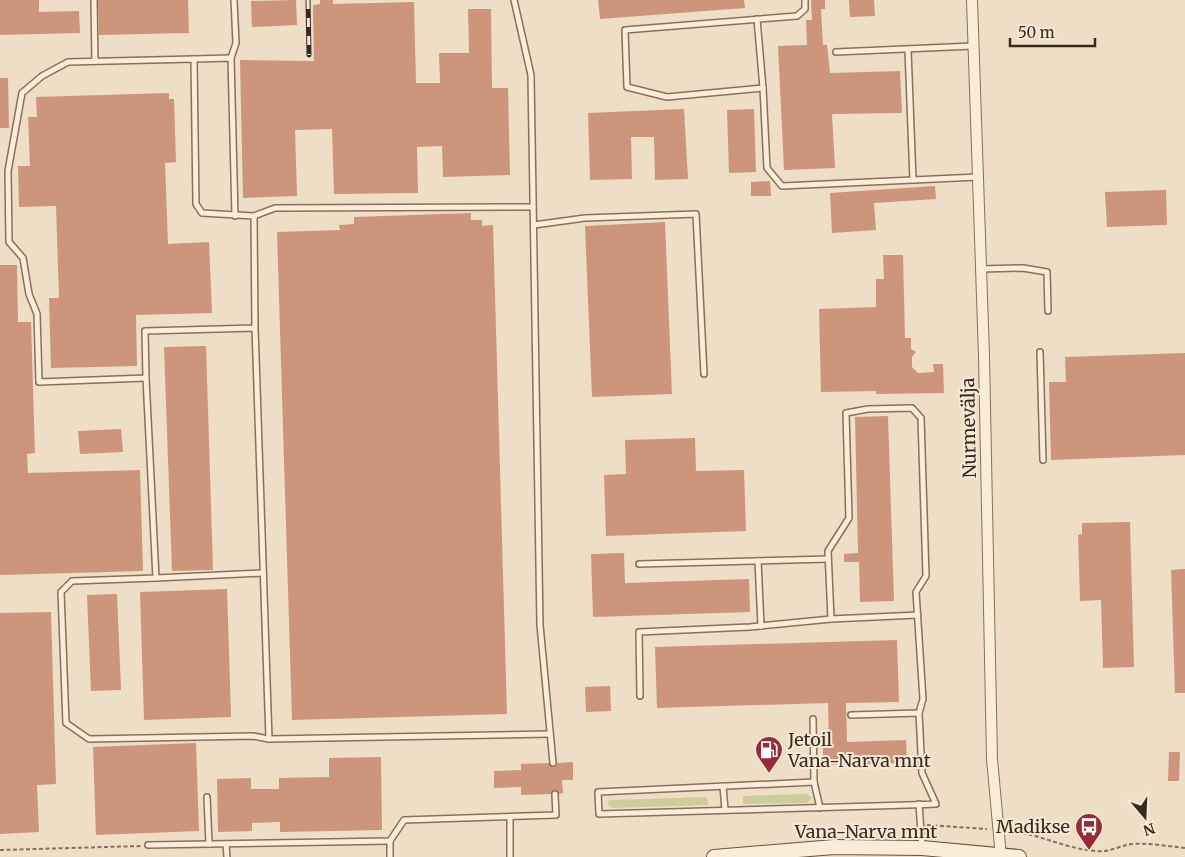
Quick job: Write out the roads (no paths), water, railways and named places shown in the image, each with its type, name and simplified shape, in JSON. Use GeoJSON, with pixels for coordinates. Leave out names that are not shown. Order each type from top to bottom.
{"type":"FeatureCollection","features":[{"type":"Feature","properties":{"kind":"main road","name":"Vana-Narva mnt"},"geometry":{"type":"LineString","coordinates":[[714,857],[834,847],[922,848],[1019,857]]}},
{"type":"Feature","properties":{"kind":"street","name":"Nurmevälja"},"geometry":{"type":"LineString","coordinates":[[972,0],[981,269],[992,759],[1001,856]]}},
{"type":"Feature","properties":{"kind":"lane"},"geometry":{"type":"LineString","coordinates":[[94,0],[95,61]]}},
{"type":"Feature","properties":{"kind":"lane"},"geometry":{"type":"LineString","coordinates":[[234,0],[236,43],[231,58],[235,216]]}},
{"type":"Feature","properties":{"kind":"lane"},"geometry":{"type":"LineString","coordinates":[[514,0],[531,74],[540,625],[553,763]]}},
{"type":"Feature","properties":{"kind":"lane"},"geometry":{"type":"LineString","coordinates":[[763,88],[667,97],[627,87],[625,30],[797,16],[805,9],[805,0]]}},
{"type":"Feature","properties":{"kind":"lane"},"geometry":{"type":"LineString","coordinates":[[757,19],[767,168],[782,186],[978,177]]}},
{"type":"Feature","properties":{"kind":"lane"},"geometry":{"type":"LineString","coordinates":[[836,52],[974,46]]}},
{"type":"Feature","properties":{"kind":"lane"},"geometry":{"type":"LineString","coordinates":[[908,50],[913,180]]}},
{"type":"Feature","properties":{"kind":"lane"},"geometry":{"type":"LineString","coordinates":[[146,378],[39,382],[37,314],[29,294],[23,258],[9,242],[8,171],[22,93],[42,76],[68,62],[231,58]]}},
{"type":"Feature","properties":{"kind":"lane"},"geometry":{"type":"LineString","coordinates":[[194,59],[196,204],[202,213],[254,216],[274,208],[534,207]]}},
{"type":"Feature","properties":{"kind":"lane"},"geometry":{"type":"LineString","coordinates":[[534,225],[584,218],[696,214],[704,374]]}},
{"type":"Feature","properties":{"kind":"lane"},"geometry":{"type":"LineString","coordinates":[[254,216],[255,328],[269,739]]}},
{"type":"Feature","properties":{"kind":"lane"},"geometry":{"type":"LineString","coordinates":[[981,269],[1023,268],[1047,272],[1048,311]]}},
{"type":"Feature","properties":{"kind":"lane"},"geometry":{"type":"LineString","coordinates":[[156,578],[145,331],[255,328]]}},
{"type":"Feature","properties":{"kind":"lane"},"geometry":{"type":"LineString","coordinates":[[1040,352],[1043,460]]}},
{"type":"Feature","properties":{"kind":"lane"},"geometry":{"type":"LineString","coordinates":[[814,782],[598,792],[599,814],[936,804],[922,773],[919,713],[923,699],[916,592],[926,576],[921,418],[912,408],[868,409],[846,413],[849,518],[828,551],[830,619]]}},
{"type":"Feature","properties":{"kind":"lane"},"geometry":{"type":"LineString","coordinates":[[639,564],[828,559]]}},
{"type":"Feature","properties":{"kind":"lane"},"geometry":{"type":"LineString","coordinates":[[758,560],[761,626]]}},
{"type":"Feature","properties":{"kind":"lane"},"geometry":{"type":"LineString","coordinates":[[263,573],[72,581],[61,592],[66,723],[88,739],[253,736],[269,739],[550,734]]}},
{"type":"Feature","properties":{"kind":"lane"},"geometry":{"type":"LineString","coordinates":[[640,696],[639,632],[918,615]]}},
{"type":"Feature","properties":{"kind":"lane"},"geometry":{"type":"LineString","coordinates":[[850,715],[919,713]]}},
{"type":"Feature","properties":{"kind":"lane"},"geometry":{"type":"LineString","coordinates":[[812,719],[814,782],[820,808]]}},
{"type":"Feature","properties":{"kind":"lane"},"geometry":{"type":"LineString","coordinates":[[723,786],[725,810]]}},
{"type":"Feature","properties":{"kind":"lane"},"geometry":{"type":"LineString","coordinates":[[390,857],[390,841],[404,820],[556,815],[555,794]]}},
{"type":"Feature","properties":{"kind":"lane"},"geometry":{"type":"LineString","coordinates":[[207,798],[208,844]]}},
{"type":"Feature","properties":{"kind":"lane"},"geometry":{"type":"LineString","coordinates":[[919,804],[922,848]]}},
{"type":"Feature","properties":{"kind":"lane"},"geometry":{"type":"LineString","coordinates":[[510,817],[510,857]]}},
{"type":"Feature","properties":{"kind":"lane"},"geometry":{"type":"LineString","coordinates":[[148,845],[390,841]]}},
{"type":"Feature","properties":{"kind":"lane"},"geometry":{"type":"LineString","coordinates":[[226,844],[227,857]]}},
{"type":"Feature","properties":{"kind":"railway"},"geometry":{"type":"LineString","coordinates":[[308,0],[309,55]]}},
{"type":"Feature","properties":{"kind":"place","name":"Jetoil Vana-Narva mnt"},"geometry":{"type":"Point","coordinates":[769,774]}},
{"type":"Feature","properties":{"kind":"place","name":"Madikse"},"geometry":{"type":"Point","coordinates":[1089,851]}}]}
